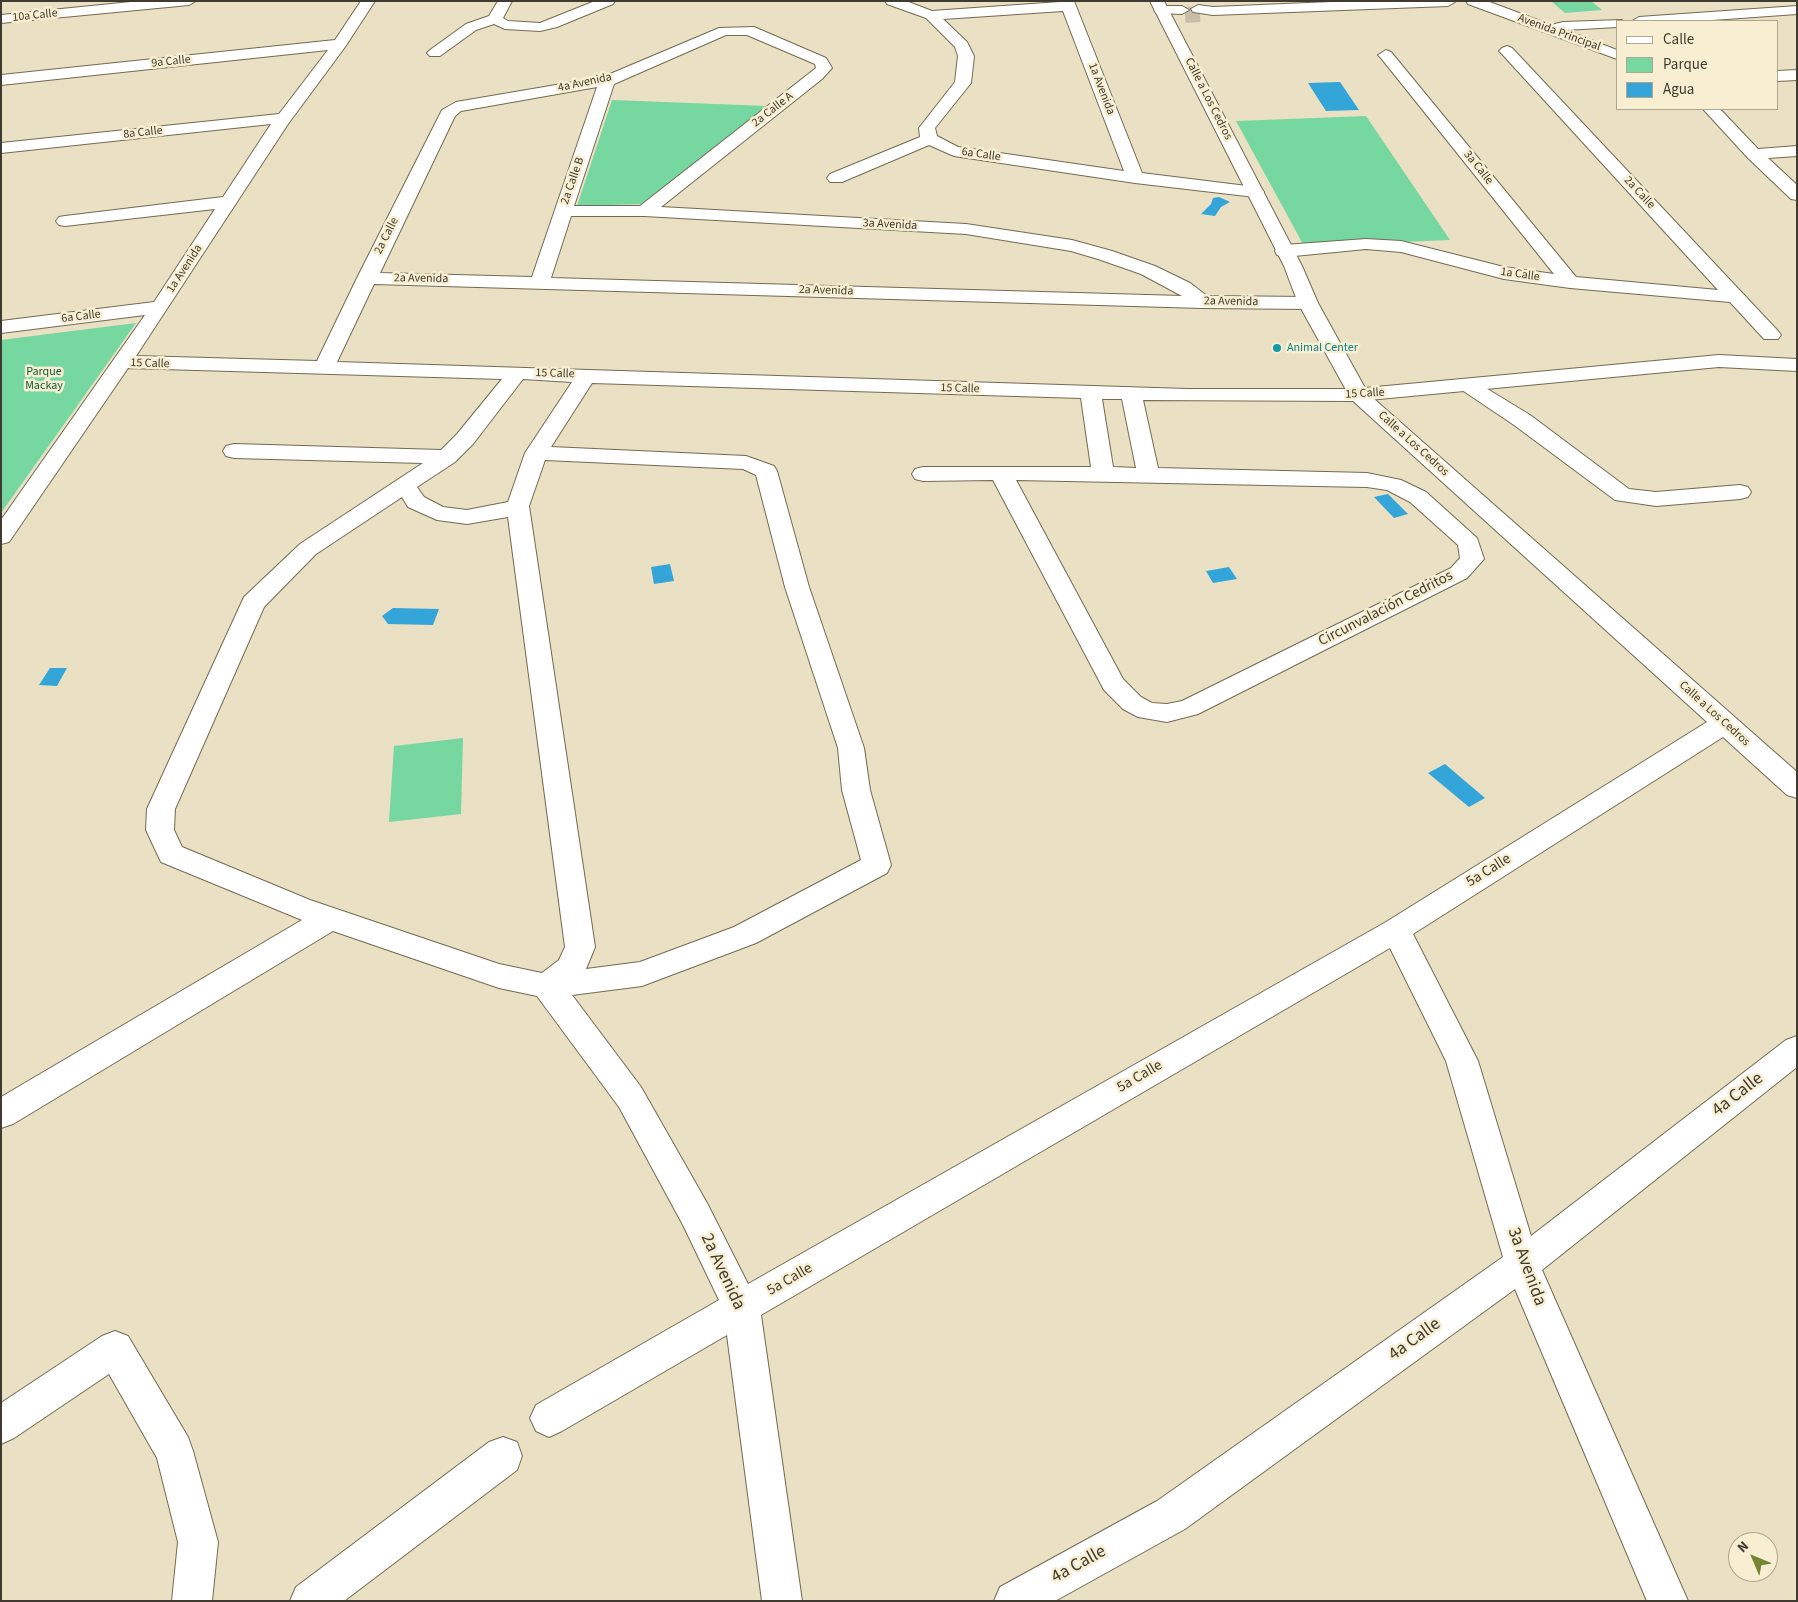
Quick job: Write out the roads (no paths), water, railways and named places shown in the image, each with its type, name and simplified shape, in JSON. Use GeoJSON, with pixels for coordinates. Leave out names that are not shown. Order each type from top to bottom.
{"type":"FeatureCollection","features":[{"type":"Feature","properties":{"kind":"street","name":"10a Calle"},"geometry":{"type":"LineString","coordinates":[[1,20],[189,1]]}},
{"type":"Feature","properties":{"kind":"street","name":"1a Avenida"},"geometry":{"type":"LineString","coordinates":[[1,537],[160,307],[284,118],[340,44],[368,1]]}},
{"type":"Feature","properties":{"kind":"street"},"geometry":{"type":"LineString","coordinates":[[434,53],[472,28],[495,20],[505,1]]}},
{"type":"Feature","properties":{"kind":"street"},"geometry":{"type":"LineString","coordinates":[[495,20],[505,25],[540,27],[608,1]]}},
{"type":"Feature","properties":{"kind":"street"},"geometry":{"type":"LineString","coordinates":[[836,178],[929,139],[927,128],[963,84],[966,56],[962,45],[931,15],[892,1]]}},
{"type":"Feature","properties":{"kind":"street","name":"Avenida Principal"},"geometry":{"type":"LineString","coordinates":[[1473,1],[1616,55]]}},
{"type":"Feature","properties":{"kind":"street"},"geometry":{"type":"LineString","coordinates":[[1161,9],[1196,12],[1448,2]]}},
{"type":"Feature","properties":{"kind":"street","name":"1a Avenida"},"geometry":{"type":"LineString","coordinates":[[1068,4],[1134,178]]}},
{"type":"Feature","properties":{"kind":"street"},"geometry":{"type":"LineString","coordinates":[[931,15],[1068,4]]}},
{"type":"Feature","properties":{"kind":"street","name":"Calle a Los Cedros"},"geometry":{"type":"LineString","coordinates":[[1161,9],[1293,266],[1308,303],[1358,395],[1797,788]]}},
{"type":"Feature","properties":{"kind":"street"},"geometry":{"type":"LineString","coordinates":[[1652,20],[1797,10]]}},
{"type":"Feature","properties":{"kind":"street"},"geometry":{"type":"LineString","coordinates":[[1554,30],[1563,26],[1616,23]]}},
{"type":"Feature","properties":{"kind":"street","name":"4a Avenida"},"geometry":{"type":"LineString","coordinates":[[456,107],[607,81],[724,31],[737,29]]}},
{"type":"Feature","properties":{"kind":"street","name":"2a Calle A"},"geometry":{"type":"LineString","coordinates":[[644,210],[817,76],[824,68],[821,61],[806,54],[749,30],[737,29]]}},
{"type":"Feature","properties":{"kind":"street","name":"9a Calle"},"geometry":{"type":"LineString","coordinates":[[1,80],[340,44]]}},
{"type":"Feature","properties":{"kind":"street","name":"2a Calle"},"geometry":{"type":"LineString","coordinates":[[1507,51],[1771,334]]}},
{"type":"Feature","properties":{"kind":"street","name":"3a Calle"},"geometry":{"type":"LineString","coordinates":[[1386,55],[1570,282]]}},
{"type":"Feature","properties":{"kind":"street"},"geometry":{"type":"LineString","coordinates":[[1778,76],[1797,75]]}},
{"type":"Feature","properties":{"kind":"street","name":"2a Calle B"},"geometry":{"type":"LineString","coordinates":[[540,282],[607,81]]}},
{"type":"Feature","properties":{"kind":"street","name":"2a Calle"},"geometry":{"type":"LineString","coordinates":[[324,368],[366,278],[448,114],[456,107]]}},
{"type":"Feature","properties":{"kind":"street"},"geometry":{"type":"LineString","coordinates":[[1712,110],[1797,195]]}},
{"type":"Feature","properties":{"kind":"street","name":"8a Calle"},"geometry":{"type":"LineString","coordinates":[[1,148],[284,118]]}},
{"type":"Feature","properties":{"kind":"street","name":"6a Calle"},"geometry":{"type":"LineString","coordinates":[[929,139],[954,151],[1160,182],[1254,192]]}},
{"type":"Feature","properties":{"kind":"street"},"geometry":{"type":"LineString","coordinates":[[1754,154],[1797,151]]}},
{"type":"Feature","properties":{"kind":"street"},"geometry":{"type":"LineString","coordinates":[[65,221],[229,202]]}},
{"type":"Feature","properties":{"kind":"street","name":"3a Avenida"},"geometry":{"type":"LineString","coordinates":[[563,211],[644,210],[966,229],[1072,246],[1105,255],[1148,270],[1183,287],[1202,302]]}},
{"type":"Feature","properties":{"kind":"street","name":"1a Calle"},"geometry":{"type":"LineString","coordinates":[[1284,251],[1366,244],[1401,247],[1470,266],[1570,282],[1736,297]]}},
{"type":"Feature","properties":{"kind":"street","name":"2a Avenida"},"geometry":{"type":"LineString","coordinates":[[366,278],[1202,302],[1308,303]]}},
{"type":"Feature","properties":{"kind":"street","name":"6a Calle"},"geometry":{"type":"LineString","coordinates":[[1,327],[160,307]]}},
{"type":"Feature","properties":{"kind":"street","name":"15 Calle"},"geometry":{"type":"LineString","coordinates":[[122,362],[587,375],[693,381],[1131,394],[1358,395],[1719,361],[1794,367]]}},
{"type":"Feature","properties":{"kind":"street"},"geometry":{"type":"LineString","coordinates":[[517,373],[465,439],[447,457],[406,486],[308,549],[253,602],[161,809],[160,830],[171,854],[330,918],[499,976],[547,986],[642,974],[745,935],[877,865],[856,790],[851,748],[797,587],[766,471],[746,463],[536,453]]}},
{"type":"Feature","properties":{"kind":"street"},"geometry":{"type":"LineString","coordinates":[[547,986],[571,968],[580,947],[518,506],[536,453],[587,375]]}},
{"type":"Feature","properties":{"kind":"street"},"geometry":{"type":"LineString","coordinates":[[1509,382],[1522,420]]}},
{"type":"Feature","properties":{"kind":"street"},"geometry":{"type":"LineString","coordinates":[[1469,386],[1522,420],[1623,495],[1656,499],[1740,492]]}},
{"type":"Feature","properties":{"kind":"street"},"geometry":{"type":"LineString","coordinates":[[1090,392],[1103,474]]}},
{"type":"Feature","properties":{"kind":"street"},"geometry":{"type":"LineString","coordinates":[[1131,394],[1148,474]]}},
{"type":"Feature","properties":{"kind":"street"},"geometry":{"type":"LineString","coordinates":[[234,450],[447,457]]}},
{"type":"Feature","properties":{"kind":"street"},"geometry":{"type":"LineString","coordinates":[[923,474],[1001,473]]}},
{"type":"Feature","properties":{"kind":"street","name":"Circunvalación Cedritos"},"geometry":{"type":"LineString","coordinates":[[1001,473],[1103,474],[1367,480],[1393,485],[1418,497],[1469,543],[1472,559],[1459,573],[1189,708],[1167,713],[1147,711],[1132,703],[1113,684],[1001,473]]}},
{"type":"Feature","properties":{"kind":"street"},"geometry":{"type":"LineString","coordinates":[[406,486],[416,502],[437,513],[467,517],[500,512],[518,506]]}},
{"type":"Feature","properties":{"kind":"street","name":"5a Calle"},"geometry":{"type":"LineString","coordinates":[[549,1418],[1396,930],[1725,723]]}},
{"type":"Feature","properties":{"kind":"street"},"geometry":{"type":"LineString","coordinates":[[1,1114],[330,918]]}},
{"type":"Feature","properties":{"kind":"street","name":"3a Avenida"},"geometry":{"type":"LineString","coordinates":[[1396,930],[1462,1061],[1522,1264],[1668,1601]]}},
{"type":"Feature","properties":{"kind":"street","name":"2a Avenida"},"geometry":{"type":"LineString","coordinates":[[547,986],[630,1097],[695,1214],[742,1308],[782,1601]]}},
{"type":"Feature","properties":{"kind":"street","name":"4a Calle"},"geometry":{"type":"LineString","coordinates":[[1014,1601],[1171,1515],[1522,1264],[1797,1049]]}},
{"type":"Feature","properties":{"kind":"street"},"geometry":{"type":"LineString","coordinates":[[1,1425],[115,1349],[174,1451],[198,1542],[192,1601]]}},
{"type":"Feature","properties":{"kind":"street"},"geometry":{"type":"LineString","coordinates":[[310,1601],[503,1456]]}},
{"type":"Feature","properties":{"kind":"water"},"geometry":{"type":"Polygon","coordinates":[[[1340,82],[1359,110],[1326,111],[1308,83],[1340,82]]]}},
{"type":"Feature","properties":{"kind":"water"},"geometry":{"type":"Polygon","coordinates":[[[1219,197],[1230,202],[1221,207],[1215,216],[1201,214],[1211,204],[1213,198],[1219,197]]]}},
{"type":"Feature","properties":{"kind":"water"},"geometry":{"type":"Polygon","coordinates":[[[1388,494],[1408,514],[1394,518],[1374,497],[1388,494]]]}},
{"type":"Feature","properties":{"kind":"water"},"geometry":{"type":"Polygon","coordinates":[[[670,564],[674,581],[654,584],[651,567],[670,564]]]}},
{"type":"Feature","properties":{"kind":"water"},"geometry":{"type":"Polygon","coordinates":[[[1229,567],[1237,579],[1213,583],[1206,571],[1229,567]]]}},
{"type":"Feature","properties":{"kind":"water"},"geometry":{"type":"Polygon","coordinates":[[[393,608],[439,609],[433,625],[388,624],[382,616],[393,608]]]}},
{"type":"Feature","properties":{"kind":"water"},"geometry":{"type":"Polygon","coordinates":[[[50,668],[67,668],[57,686],[39,685],[50,668]]]}},
{"type":"Feature","properties":{"kind":"water"},"geometry":{"type":"Polygon","coordinates":[[[1445,764],[1485,798],[1469,807],[1428,773],[1445,764]]]}},
{"type":"Feature","properties":{"kind":"tunnel"},"geometry":{"type":"LineString","coordinates":[[1185,15],[1200,14]]}},
{"type":"Feature","properties":{"kind":"place","name":"Animal Center"},"geometry":{"type":"Point","coordinates":[1277,348]}},
{"type":"Feature","properties":{"kind":"park label","name":"Parque Mackay"},"geometry":{"type":"Point","coordinates":[44,379]}}]}
